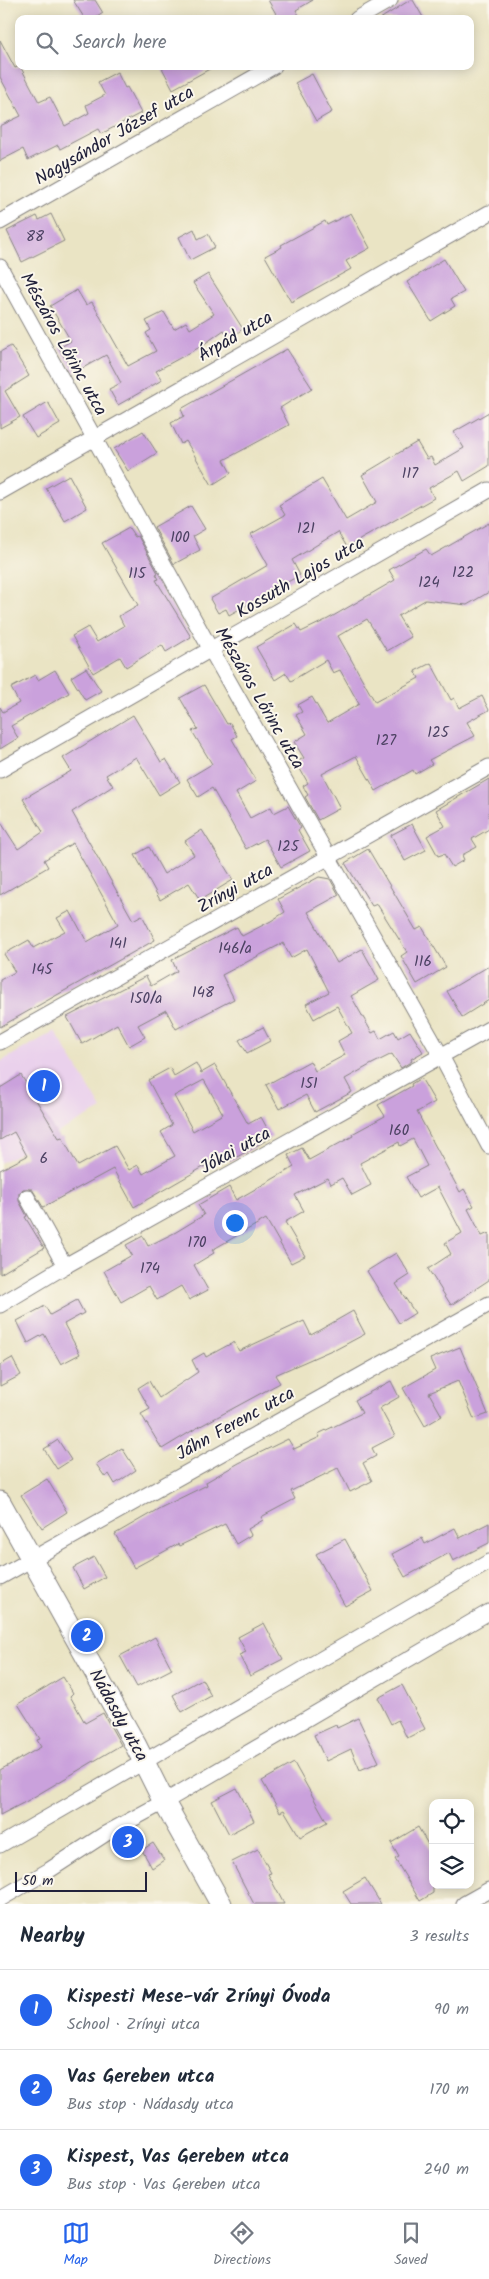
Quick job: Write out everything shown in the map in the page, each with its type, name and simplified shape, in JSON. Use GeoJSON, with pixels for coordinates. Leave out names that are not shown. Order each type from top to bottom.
{"type":"FeatureCollection","features":[{"type":"Feature","properties":{"kind":"street"},"geometry":{"type":"LineString","coordinates":[[364,15],[390,0]]}},
{"type":"Feature","properties":{"kind":"street","name":"Nagysándor József utca"},"geometry":{"type":"LineString","coordinates":[[0,222],[267,70]]}},
{"type":"Feature","properties":{"kind":"street","name":"Árpád utca"},"geometry":{"type":"LineString","coordinates":[[0,492],[489,213]]}},
{"type":"Feature","properties":{"kind":"street","name":"Mészáros Lőrinc utca"},"geometry":{"type":"LineString","coordinates":[[0,268],[210,650],[441,1056],[489,1146]]}},
{"type":"Feature","properties":{"kind":"street","name":"Kossuth Lajos utca"},"geometry":{"type":"LineString","coordinates":[[0,770],[489,490]]}},
{"type":"Feature","properties":{"kind":"street","name":"Zrínyi utca"},"geometry":{"type":"LineString","coordinates":[[0,1042],[489,767]]}},
{"type":"Feature","properties":{"kind":"street","name":"Jókai utca"},"geometry":{"type":"LineString","coordinates":[[0,1305],[66,1266],[489,1029]]}},
{"type":"Feature","properties":{"kind":"street"},"geometry":{"type":"LineString","coordinates":[[27,1197],[66,1266]]}},
{"type":"Feature","properties":{"kind":"street","name":"Jáhn Ferenc utca"},"geometry":{"type":"LineString","coordinates":[[0,1576],[489,1304]]}},
{"type":"Feature","properties":{"kind":"street","name":"Nádasdy utca"},"geometry":{"type":"LineString","coordinates":[[0,1502],[144,1760],[164,1802],[221,1904]]}},
{"type":"Feature","properties":{"kind":"street"},"geometry":{"type":"LineString","coordinates":[[0,1845],[489,1562]]}},
{"type":"Feature","properties":{"kind":"street"},"geometry":{"type":"LineString","coordinates":[[0,1899],[105,1834],[164,1802],[489,1612]]}},
{"type":"Feature","properties":{"kind":"street"},"geometry":{"type":"LineString","coordinates":[[464,1904],[489,1890]]}},
{"type":"Feature","properties":{"kind":"shaded area"},"geometry":{"type":"Polygon","coordinates":[[[55,1031],[102,1109],[0,1163],[0,1062],[55,1031]]]}},
{"type":"Feature","properties":{"kind":"building"},"geometry":{"type":"Polygon","coordinates":[[[73,0],[95,0],[103,13],[100,15],[82,15],[73,0]]]}},
{"type":"Feature","properties":{"kind":"building"},"geometry":{"type":"Polygon","coordinates":[[[268,0],[313,0],[296,10],[299,15],[277,15],[268,0]]]}},
{"type":"Feature","properties":{"kind":"building"},"geometry":{"type":"Polygon","coordinates":[[[413,0],[422,15],[386,15],[413,0]]]}},
{"type":"Feature","properties":{"kind":"building"},"geometry":{"type":"Polygon","coordinates":[[[0,40],[15,70],[22,70],[39,102],[50,97],[65,126],[89,113],[86,105],[105,95],[98,82],[117,72],[141,113],[101,134],[98,129],[60,149],[58,145],[28,160],[23,149],[0,161],[0,126],[21,116],[0,77],[0,40]]]}},
{"type":"Feature","properties":{"kind":"building"},"geometry":{"type":"Polygon","coordinates":[[[163,70],[208,70],[173,89],[163,70]]]}},
{"type":"Feature","properties":{"kind":"building"},"geometry":{"type":"Polygon","coordinates":[[[312,74],[332,112],[316,121],[295,83],[312,74]]]}},
{"type":"Feature","properties":{"kind":"building"},"geometry":{"type":"Polygon","coordinates":[[[351,213],[370,248],[346,261],[351,269],[291,302],[265,256],[325,221],[327,225],[351,213]]]}},
{"type":"Feature","properties":{"kind":"building"},"geometry":{"type":"Polygon","coordinates":[[[51,214],[64,241],[22,262],[7,231],[37,216],[39,220],[51,214]]]}},
{"type":"Feature","properties":{"kind":"building"},"geometry":{"type":"Polygon","coordinates":[[[194,229],[198,239],[208,234],[215,247],[190,260],[179,237],[194,229]]]}},
{"type":"Feature","properties":{"kind":"building"},"geometry":{"type":"Polygon","coordinates":[[[444,259],[464,292],[451,299],[455,306],[431,321],[407,282],[444,259]]]}},
{"type":"Feature","properties":{"kind":"building"},"geometry":{"type":"Polygon","coordinates":[[[208,274],[243,329],[229,338],[224,330],[200,347],[156,371],[162,380],[118,405],[109,389],[121,383],[106,355],[74,373],[59,348],[71,341],[50,306],[77,290],[86,305],[92,302],[128,366],[156,351],[146,333],[151,330],[146,321],[164,312],[174,329],[186,322],[190,329],[214,314],[193,283],[208,274]]]}},
{"type":"Feature","properties":{"kind":"building"},"geometry":{"type":"Polygon","coordinates":[[[11,346],[29,376],[5,391],[20,417],[0,428],[0,352],[11,346]]]}},
{"type":"Feature","properties":{"kind":"building"},"geometry":{"type":"Polygon","coordinates":[[[287,349],[312,388],[280,408],[289,425],[224,460],[231,473],[212,485],[186,441],[181,444],[171,423],[184,416],[181,409],[287,349]]]}},
{"type":"Feature","properties":{"kind":"building"},"geometry":{"type":"Polygon","coordinates":[[[48,402],[60,424],[36,438],[23,417],[48,402]]]}},
{"type":"Feature","properties":{"kind":"building"},"geometry":{"type":"Polygon","coordinates":[[[489,412],[489,466],[464,481],[459,471],[429,488],[434,498],[347,547],[338,532],[292,560],[300,575],[229,615],[226,609],[218,613],[210,599],[268,565],[251,534],[285,515],[279,505],[322,479],[346,520],[377,502],[362,475],[417,442],[427,459],[431,457],[435,465],[464,448],[454,432],[489,412]]]}},
{"type":"Feature","properties":{"kind":"building"},"geometry":{"type":"Polygon","coordinates":[[[143,431],[157,453],[128,471],[114,449],[143,431]]]}},
{"type":"Feature","properties":{"kind":"building"},"geometry":{"type":"Polygon","coordinates":[[[69,475],[87,508],[65,521],[46,488],[69,475]]]}},
{"type":"Feature","properties":{"kind":"building"},"geometry":{"type":"Polygon","coordinates":[[[191,506],[205,529],[193,536],[200,550],[174,564],[154,527],[191,506]]]}},
{"type":"Feature","properties":{"kind":"building"},"geometry":{"type":"Polygon","coordinates":[[[489,523],[489,592],[467,605],[425,600],[398,616],[411,637],[387,651],[367,619],[338,636],[375,702],[419,678],[415,671],[431,663],[451,700],[454,698],[459,708],[482,696],[489,710],[467,722],[475,736],[429,760],[432,764],[415,774],[413,770],[376,791],[356,756],[322,774],[340,808],[318,820],[305,797],[308,795],[303,786],[308,783],[296,762],[304,758],[294,742],[307,734],[296,715],[302,712],[298,705],[312,697],[327,723],[359,704],[340,670],[333,673],[326,660],[291,681],[286,673],[275,680],[256,647],[296,624],[301,632],[328,619],[395,580],[389,570],[426,549],[431,556],[489,523]]]}},
{"type":"Feature","properties":{"kind":"building"},"geometry":{"type":"Polygon","coordinates":[[[129,528],[135,537],[138,536],[158,573],[156,574],[159,579],[156,580],[191,637],[166,652],[162,645],[126,667],[120,657],[93,673],[72,636],[88,627],[97,642],[124,626],[119,616],[138,605],[102,543],[129,528]]]}},
{"type":"Feature","properties":{"kind":"building"},"geometry":{"type":"Polygon","coordinates":[[[86,668],[101,691],[85,700],[71,677],[86,668]]]}},
{"type":"Feature","properties":{"kind":"building"},"geometry":{"type":"Polygon","coordinates":[[[55,670],[69,693],[11,726],[18,738],[0,749],[0,707],[3,712],[19,703],[11,688],[35,675],[38,680],[55,670]]]}},
{"type":"Feature","properties":{"kind":"building"},"geometry":{"type":"Polygon","coordinates":[[[204,685],[227,724],[230,723],[237,736],[232,739],[256,781],[236,793],[250,818],[271,807],[274,813],[288,806],[301,828],[298,830],[310,851],[281,867],[265,839],[246,849],[212,788],[198,797],[187,779],[212,764],[192,731],[198,729],[180,698],[204,685]]]}},
{"type":"Feature","properties":{"kind":"building"},"geometry":{"type":"Polygon","coordinates":[[[133,715],[161,762],[166,759],[180,782],[159,795],[136,757],[106,775],[113,786],[72,812],[133,920],[142,915],[155,940],[0,1027],[0,980],[15,972],[4,954],[29,940],[33,948],[65,931],[57,918],[70,911],[87,942],[118,924],[73,843],[44,860],[48,867],[0,895],[0,821],[18,849],[43,832],[23,799],[71,771],[63,758],[133,715]]]}},
{"type":"Feature","properties":{"kind":"building"},"geometry":{"type":"Polygon","coordinates":[[[489,779],[489,829],[472,839],[477,847],[462,855],[464,860],[452,867],[444,854],[438,856],[427,836],[445,826],[436,810],[489,779]]]}},
{"type":"Feature","properties":{"kind":"building"},"geometry":{"type":"Polygon","coordinates":[[[412,824],[426,850],[405,861],[391,835],[412,824]]]}},
{"type":"Feature","properties":{"kind":"building"},"geometry":{"type":"Polygon","coordinates":[[[202,830],[233,880],[200,900],[189,883],[160,900],[135,855],[149,847],[164,874],[194,855],[185,841],[202,830]]]}},
{"type":"Feature","properties":{"kind":"building"},"geometry":{"type":"Polygon","coordinates":[[[368,849],[416,930],[422,927],[446,967],[417,984],[401,956],[407,952],[377,904],[372,906],[345,863],[368,849]]]}},
{"type":"Feature","properties":{"kind":"building"},"geometry":{"type":"Polygon","coordinates":[[[319,877],[330,879],[339,895],[308,912],[337,963],[362,949],[379,980],[351,996],[372,1033],[376,1031],[380,1039],[394,1031],[398,1038],[410,1031],[423,1052],[411,1059],[412,1061],[401,1068],[392,1054],[370,1065],[345,1079],[352,1092],[315,1112],[306,1095],[279,1109],[266,1085],[310,1061],[315,1071],[345,1055],[338,1041],[352,1033],[337,1006],[314,1019],[306,1004],[329,992],[307,949],[291,958],[283,943],[222,975],[234,999],[176,1029],[166,1010],[138,1025],[145,1037],[129,1046],[117,1024],[82,1044],[67,1017],[146,976],[151,986],[177,971],[172,960],[237,927],[242,936],[271,921],[285,912],[278,899],[319,877]]]}},
{"type":"Feature","properties":{"kind":"building"},"geometry":{"type":"Polygon","coordinates":[[[489,966],[489,1000],[462,1017],[447,991],[489,966]]]}},
{"type":"Feature","properties":{"kind":"building"},"geometry":{"type":"Polygon","coordinates":[[[263,1027],[270,1041],[247,1053],[239,1040],[263,1027]]]}},
{"type":"Feature","properties":{"kind":"building"},"geometry":{"type":"Polygon","coordinates":[[[196,1063],[201,1073],[215,1065],[248,1124],[261,1117],[272,1137],[230,1161],[226,1154],[134,1207],[113,1169],[43,1207],[32,1189],[23,1189],[19,1193],[19,1201],[27,1216],[25,1217],[44,1248],[0,1274],[0,1170],[27,1156],[14,1132],[0,1140],[0,1088],[21,1075],[59,1138],[62,1137],[78,1166],[115,1146],[129,1170],[138,1165],[143,1174],[175,1156],[161,1132],[172,1125],[148,1080],[170,1068],[174,1076],[196,1063]],[[204,1080],[174,1096],[193,1131],[223,1114],[204,1080]]]}},
{"type":"Feature","properties":{"kind":"building"},"geometry":{"type":"Polygon","coordinates":[[[421,1078],[435,1102],[417,1112],[460,1192],[464,1189],[474,1206],[468,1209],[482,1236],[489,1233],[489,1280],[451,1305],[428,1269],[451,1254],[445,1243],[462,1233],[438,1187],[418,1198],[406,1177],[427,1166],[413,1139],[400,1146],[399,1142],[360,1163],[371,1185],[352,1195],[342,1178],[331,1184],[328,1178],[295,1195],[304,1211],[285,1222],[305,1256],[291,1263],[266,1219],[212,1250],[214,1253],[194,1265],[208,1290],[189,1300],[181,1286],[157,1300],[149,1286],[121,1302],[104,1271],[132,1255],[126,1245],[143,1236],[148,1246],[176,1232],[204,1215],[198,1205],[229,1187],[236,1200],[294,1167],[288,1155],[302,1148],[309,1160],[353,1136],[352,1134],[385,1116],[378,1105],[412,1086],[411,1084],[421,1078]]]}},
{"type":"Feature","properties":{"kind":"building"},"geometry":{"type":"Polygon","coordinates":[[[396,1253],[410,1275],[396,1284],[415,1313],[399,1323],[367,1271],[396,1253]]]}},
{"type":"Feature","properties":{"kind":"building"},"geometry":{"type":"Polygon","coordinates":[[[77,1300],[84,1313],[64,1324],[80,1354],[61,1364],[44,1334],[28,1343],[17,1321],[45,1306],[50,1315],[77,1300]]]}},
{"type":"Feature","properties":{"kind":"building"},"geometry":{"type":"Polygon","coordinates":[[[353,1311],[365,1334],[335,1350],[275,1375],[280,1383],[162,1449],[141,1414],[150,1409],[138,1388],[149,1381],[159,1398],[198,1372],[192,1360],[204,1353],[206,1357],[234,1342],[239,1351],[304,1321],[311,1335],[353,1311]]]}},
{"type":"Feature","properties":{"kind":"building"},"geometry":{"type":"Polygon","coordinates":[[[460,1347],[488,1414],[474,1419],[458,1381],[429,1393],[442,1416],[425,1426],[403,1388],[435,1370],[430,1359],[460,1347]]]}},
{"type":"Feature","properties":{"kind":"building"},"geometry":{"type":"Polygon","coordinates":[[[12,1358],[21,1375],[0,1386],[0,1365],[12,1358]]]}},
{"type":"Feature","properties":{"kind":"building"},"geometry":{"type":"Polygon","coordinates":[[[391,1381],[399,1397],[380,1408],[395,1436],[372,1448],[376,1456],[363,1463],[372,1481],[350,1492],[338,1468],[291,1491],[295,1499],[261,1517],[263,1520],[248,1529],[251,1535],[236,1544],[225,1524],[179,1546],[178,1544],[134,1568],[115,1534],[160,1508],[207,1485],[206,1482],[239,1463],[288,1439],[294,1449],[320,1437],[318,1434],[362,1413],[355,1400],[391,1381]]]}},
{"type":"Feature","properties":{"kind":"building"},"geometry":{"type":"Polygon","coordinates":[[[58,1440],[71,1460],[57,1469],[44,1449],[58,1440]]]}},
{"type":"Feature","properties":{"kind":"building"},"geometry":{"type":"Polygon","coordinates":[[[122,1448],[136,1470],[115,1484],[109,1474],[105,1477],[96,1464],[122,1448]]]}},
{"type":"Feature","properties":{"kind":"building"},"geometry":{"type":"Polygon","coordinates":[[[47,1479],[67,1512],[42,1528],[21,1495],[47,1479]]]}},
{"type":"Feature","properties":{"kind":"building"},"geometry":{"type":"Polygon","coordinates":[[[489,1523],[489,1543],[453,1561],[449,1553],[405,1577],[392,1554],[422,1538],[425,1544],[455,1528],[460,1538],[489,1523]]]}},
{"type":"Feature","properties":{"kind":"building"},"geometry":{"type":"Polygon","coordinates":[[[345,1539],[373,1591],[345,1606],[316,1554],[345,1539]]]}},
{"type":"Feature","properties":{"kind":"building"},"geometry":{"type":"Polygon","coordinates":[[[94,1557],[105,1577],[84,1589],[73,1568],[94,1557]]]}},
{"type":"Feature","properties":{"kind":"building"},"geometry":{"type":"Polygon","coordinates":[[[264,1623],[283,1659],[250,1676],[239,1655],[246,1652],[238,1637],[264,1623]]]}},
{"type":"Feature","properties":{"kind":"building"},"geometry":{"type":"Polygon","coordinates":[[[155,1637],[172,1669],[137,1687],[120,1656],[155,1637]]]}},
{"type":"Feature","properties":{"kind":"building"},"geometry":{"type":"Polygon","coordinates":[[[63,1677],[73,1693],[70,1696],[85,1723],[103,1713],[121,1745],[0,1815],[0,1770],[41,1747],[37,1740],[40,1739],[18,1704],[63,1677]]]}},
{"type":"Feature","properties":{"kind":"building"},"geometry":{"type":"Polygon","coordinates":[[[202,1679],[211,1696],[182,1712],[173,1695],[202,1679]]]}},
{"type":"Feature","properties":{"kind":"building"},"geometry":{"type":"Polygon","coordinates":[[[402,1685],[425,1729],[407,1738],[398,1720],[391,1724],[378,1698],[402,1685]]]}},
{"type":"Feature","properties":{"kind":"building"},"geometry":{"type":"Polygon","coordinates":[[[358,1718],[379,1762],[360,1770],[351,1749],[326,1761],[314,1735],[336,1725],[337,1728],[358,1718]]]}},
{"type":"Feature","properties":{"kind":"building"},"geometry":{"type":"Polygon","coordinates":[[[294,1763],[327,1822],[300,1837],[284,1810],[280,1812],[262,1781],[294,1763]]]}},
{"type":"Feature","properties":{"kind":"building"},"geometry":{"type":"Polygon","coordinates":[[[237,1788],[254,1821],[229,1834],[212,1801],[237,1788]]]}},
{"type":"Feature","properties":{"kind":"building"},"geometry":{"type":"Polygon","coordinates":[[[418,1827],[429,1846],[429,1889],[433,1889],[433,1893],[420,1901],[395,1859],[399,1857],[391,1843],[418,1827]]]}},
{"type":"Feature","properties":{"kind":"building"},"geometry":{"type":"Polygon","coordinates":[[[153,1843],[164,1860],[152,1868],[142,1850],[153,1843]]]}},
{"type":"Feature","properties":{"kind":"building"},"geometry":{"type":"Polygon","coordinates":[[[258,1849],[271,1873],[268,1874],[284,1904],[254,1904],[232,1862],[258,1849]]]}},
{"type":"Feature","properties":{"kind":"building"},"geometry":{"type":"Polygon","coordinates":[[[365,1878],[381,1904],[351,1904],[343,1891],[365,1878]]]}},
{"type":"Feature","properties":{"kind":"place","name":"Kispesti Mese-vár Zrínyi Óvoda"},"geometry":{"type":"Point","coordinates":[44,1086]}},
{"type":"Feature","properties":{"kind":"place","name":"Vas Gereben utca"},"geometry":{"type":"Point","coordinates":[87,1636]}},
{"type":"Feature","properties":{"kind":"place","name":"Kispest, Vas Gereben utca"},"geometry":{"type":"Point","coordinates":[128,1842]}}]}
